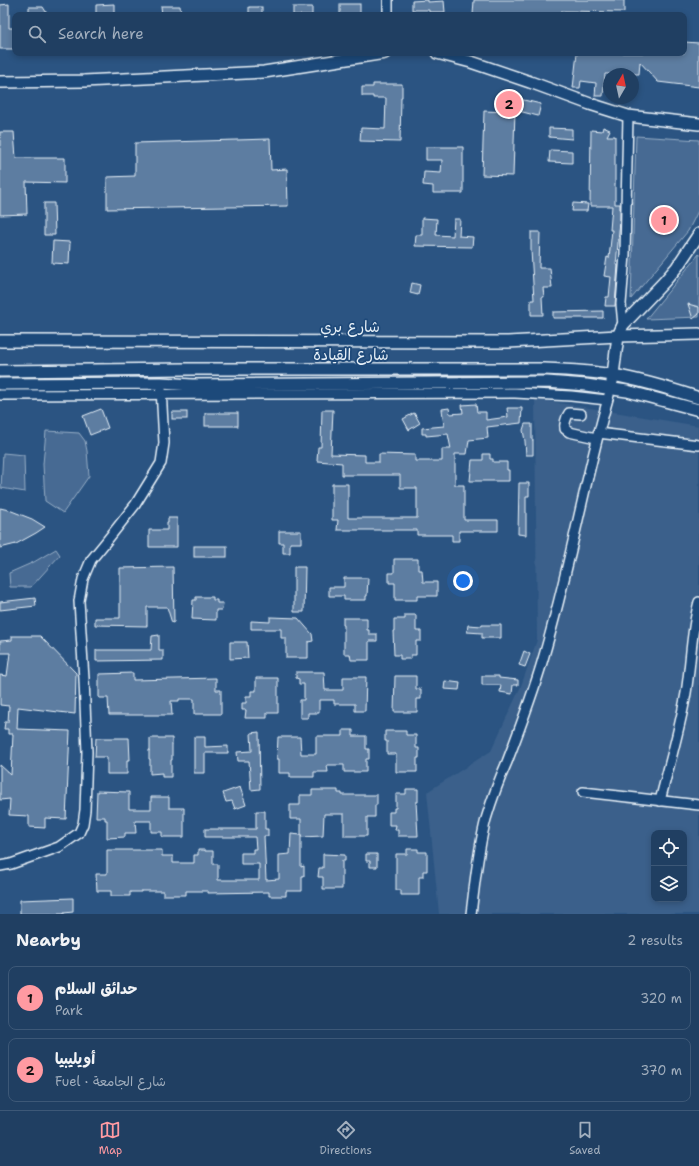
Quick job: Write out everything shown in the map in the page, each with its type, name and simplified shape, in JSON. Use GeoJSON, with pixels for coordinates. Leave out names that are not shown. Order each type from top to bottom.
{"type":"FeatureCollection","features":[{"type":"Feature","properties":{"kind":"main road"},"geometry":{"type":"LineString","coordinates":[[0,82],[84,81],[264,72],[366,56]]}},
{"type":"Feature","properties":{"kind":"main road"},"geometry":{"type":"LineString","coordinates":[[447,56],[530,82],[628,116],[699,124]]}},
{"type":"Feature","properties":{"kind":"main road"},"geometry":{"type":"LineString","coordinates":[[611,388],[618,336],[624,325],[677,267],[699,234]]}},
{"type":"Feature","properties":{"kind":"main road","name":"شارع بري"},"geometry":{"type":"LineString","coordinates":[[0,341],[508,342],[618,336],[699,334]]}},
{"type":"Feature","properties":{"kind":"main road","name":"شارع القيادة"},"geometry":{"type":"LineString","coordinates":[[0,371],[187,369],[544,369],[612,375],[699,398]]}},
{"type":"Feature","properties":{"kind":"main road","name":"شارع القيادة"},"geometry":{"type":"LineString","coordinates":[[0,384],[161,388],[192,385],[547,382],[586,384],[611,388],[699,410]]}},
{"type":"Feature","properties":{"kind":"street"},"geometry":{"type":"LineString","coordinates":[[388,0],[388,12]]}},
{"type":"Feature","properties":{"kind":"street"},"geometry":{"type":"LineString","coordinates":[[624,325],[621,304],[625,255],[628,116]]}},
{"type":"Feature","properties":{"kind":"street"},"geometry":{"type":"LineString","coordinates":[[0,866],[11,864],[59,848],[79,833],[83,824],[85,810],[87,752],[79,601],[83,579],[91,560],[135,505],[161,463],[164,443],[161,388]]}},
{"type":"Feature","properties":{"kind":"street","name":"شارع القيادة"},"geometry":{"type":"LineString","coordinates":[[0,395],[161,388],[515,393],[571,396],[607,400]]}},
{"type":"Feature","properties":{"kind":"street"},"geometry":{"type":"LineString","coordinates":[[471,914],[486,820],[496,789],[528,707],[543,659],[567,566],[597,436],[611,388]]}},
{"type":"Feature","properties":{"kind":"street"},"geometry":{"type":"LineString","coordinates":[[581,414],[569,413],[565,425],[569,432],[597,436],[699,444]]}},
{"type":"Feature","properties":{"kind":"street"},"geometry":{"type":"LineString","coordinates":[[660,801],[683,711],[699,602]]}},
{"type":"Feature","properties":{"kind":"street"},"geometry":{"type":"LineString","coordinates":[[583,792],[699,805]]}},
{"type":"Feature","properties":{"kind":"shaded area"},"geometry":{"type":"Polygon","coordinates":[[[636,136],[699,140],[699,209],[688,231],[631,299],[636,136]]]}},
{"type":"Feature","properties":{"kind":"shaded area"},"geometry":{"type":"Polygon","coordinates":[[[699,254],[699,317],[646,319],[699,254]]]}},
{"type":"Feature","properties":{"kind":"shaded area"},"geometry":{"type":"Polygon","coordinates":[[[535,399],[699,426],[699,914],[439,914],[427,792],[491,751],[521,686],[537,640],[535,399]]]}},
{"type":"Feature","properties":{"kind":"shaded area"},"geometry":{"type":"Polygon","coordinates":[[[46,431],[79,433],[85,441],[89,476],[63,513],[45,501],[43,464],[46,431]]]}},
{"type":"Feature","properties":{"kind":"shaded area"},"geometry":{"type":"Polygon","coordinates":[[[3,453],[24,455],[25,492],[1,488],[3,453]]]}},
{"type":"Feature","properties":{"kind":"shaded area"},"geometry":{"type":"Polygon","coordinates":[[[56,549],[60,555],[31,587],[10,587],[9,573],[34,562],[56,549]]]}},
{"type":"Feature","properties":{"kind":"building"},"geometry":{"type":"Polygon","coordinates":[[[428,0],[428,2],[444,1],[445,12],[412,10],[412,1],[428,0]]]}},
{"type":"Feature","properties":{"kind":"building"},"geometry":{"type":"Polygon","coordinates":[[[474,0],[624,0],[624,12],[473,12],[474,0]]]}},
{"type":"Feature","properties":{"kind":"building"},"geometry":{"type":"Polygon","coordinates":[[[9,4],[9,28],[12,28],[12,49],[0,49],[0,5],[9,4]]]}},
{"type":"Feature","properties":{"kind":"building"},"geometry":{"type":"Polygon","coordinates":[[[114,4],[114,12],[96,12],[96,5],[114,4]]]}},
{"type":"Feature","properties":{"kind":"building"},"geometry":{"type":"Polygon","coordinates":[[[340,4],[360,4],[360,12],[340,12],[340,4]]]}},
{"type":"Feature","properties":{"kind":"building"},"geometry":{"type":"Polygon","coordinates":[[[161,6],[180,6],[181,12],[162,12],[161,6]]]}},
{"type":"Feature","properties":{"kind":"building"},"geometry":{"type":"Polygon","coordinates":[[[29,7],[43,7],[46,12],[29,12],[29,7]]]}},
{"type":"Feature","properties":{"kind":"building"},"geometry":{"type":"Polygon","coordinates":[[[249,7],[262,7],[262,12],[249,12],[249,7]]]}},
{"type":"Feature","properties":{"kind":"building"},"geometry":{"type":"Polygon","coordinates":[[[293,7],[312,7],[312,12],[293,12],[293,7]]]}},
{"type":"Feature","properties":{"kind":"building"},"geometry":{"type":"Polygon","coordinates":[[[687,42],[699,43],[699,87],[658,82],[640,62],[639,74],[639,68],[603,68],[603,96],[595,96],[596,83],[581,81],[580,88],[573,88],[577,56],[687,56],[687,42]]]}},
{"type":"Feature","properties":{"kind":"building"},"geometry":{"type":"Polygon","coordinates":[[[373,84],[402,84],[400,142],[360,141],[361,128],[385,129],[386,98],[362,96],[362,87],[373,87],[373,84]]]}},
{"type":"Feature","properties":{"kind":"building"},"geometry":{"type":"Polygon","coordinates":[[[512,91],[515,92],[515,98],[541,104],[538,116],[515,110],[513,176],[482,175],[484,111],[508,112],[512,91]]]}},
{"type":"Feature","properties":{"kind":"building"},"geometry":{"type":"Polygon","coordinates":[[[603,127],[610,130],[607,136],[615,136],[615,204],[620,204],[615,306],[605,306],[606,297],[609,297],[611,277],[604,276],[607,257],[609,258],[612,230],[610,230],[612,206],[590,206],[591,130],[602,131],[603,127]]]}},
{"type":"Feature","properties":{"kind":"building"},"geometry":{"type":"Polygon","coordinates":[[[549,128],[572,129],[572,139],[549,137],[549,128]]]}},
{"type":"Feature","properties":{"kind":"building"},"geometry":{"type":"Polygon","coordinates":[[[0,132],[14,132],[16,158],[65,158],[65,183],[26,182],[27,214],[0,215],[0,132]]]}},
{"type":"Feature","properties":{"kind":"building"},"geometry":{"type":"Polygon","coordinates":[[[270,139],[271,170],[287,169],[288,206],[107,209],[107,177],[135,176],[135,143],[270,139]]]}},
{"type":"Feature","properties":{"kind":"building"},"geometry":{"type":"Polygon","coordinates":[[[426,147],[463,147],[463,193],[433,193],[433,186],[423,185],[424,172],[441,173],[442,160],[426,160],[426,147]]]}},
{"type":"Feature","properties":{"kind":"building"},"geometry":{"type":"Polygon","coordinates":[[[550,150],[572,151],[572,163],[549,162],[550,150]]]}},
{"type":"Feature","properties":{"kind":"building"},"geometry":{"type":"Polygon","coordinates":[[[44,203],[54,203],[55,235],[44,235],[44,203]]]}},
{"type":"Feature","properties":{"kind":"building"},"geometry":{"type":"Polygon","coordinates":[[[573,203],[588,204],[587,211],[572,211],[573,203]]]}},
{"type":"Feature","properties":{"kind":"building"},"geometry":{"type":"Polygon","coordinates":[[[422,218],[437,219],[436,235],[453,236],[454,219],[460,219],[459,236],[473,237],[472,247],[415,246],[416,235],[422,235],[422,218]]]}},
{"type":"Feature","properties":{"kind":"building"},"geometry":{"type":"Polygon","coordinates":[[[531,232],[540,232],[539,268],[550,268],[552,288],[543,288],[543,315],[531,315],[531,300],[534,300],[531,232]]]}},
{"type":"Feature","properties":{"kind":"building"},"geometry":{"type":"Polygon","coordinates":[[[53,241],[70,242],[69,264],[52,263],[53,241]]]}},
{"type":"Feature","properties":{"kind":"building"},"geometry":{"type":"Polygon","coordinates":[[[412,283],[420,285],[418,295],[410,293],[412,283]]]}},
{"type":"Feature","properties":{"kind":"building"},"geometry":{"type":"Polygon","coordinates":[[[688,304],[699,307],[699,314],[693,319],[688,304]]]}},
{"type":"Feature","properties":{"kind":"building"},"geometry":{"type":"Polygon","coordinates":[[[603,311],[603,318],[553,318],[553,312],[603,311]]]}},
{"type":"Feature","properties":{"kind":"building"},"geometry":{"type":"Polygon","coordinates":[[[476,404],[477,412],[486,412],[486,420],[508,417],[507,408],[522,408],[521,423],[487,427],[488,438],[469,440],[467,454],[455,454],[455,485],[464,485],[464,520],[498,520],[498,531],[459,531],[459,541],[452,541],[452,535],[417,535],[417,530],[337,530],[338,520],[332,520],[332,484],[348,484],[348,518],[417,518],[417,488],[400,488],[400,475],[342,475],[342,463],[317,461],[318,447],[321,447],[322,410],[333,410],[331,454],[365,455],[365,462],[379,462],[379,454],[415,455],[415,461],[442,461],[442,449],[451,449],[448,434],[426,436],[426,434],[422,434],[422,428],[444,426],[442,409],[449,408],[450,414],[463,413],[462,405],[476,404]]]}},
{"type":"Feature","properties":{"kind":"building"},"geometry":{"type":"Polygon","coordinates":[[[101,409],[108,428],[90,435],[83,416],[101,409]]]}},
{"type":"Feature","properties":{"kind":"building"},"geometry":{"type":"Polygon","coordinates":[[[172,412],[187,412],[187,419],[172,419],[172,412]]]}},
{"type":"Feature","properties":{"kind":"building"},"geometry":{"type":"Polygon","coordinates":[[[205,413],[238,413],[238,426],[205,426],[205,413]]]}},
{"type":"Feature","properties":{"kind":"building"},"geometry":{"type":"Polygon","coordinates":[[[414,413],[420,423],[409,430],[403,419],[414,413]]]}},
{"type":"Feature","properties":{"kind":"building"},"geometry":{"type":"Polygon","coordinates":[[[525,424],[532,424],[533,455],[526,455],[523,430],[525,424]]]}},
{"type":"Feature","properties":{"kind":"building"},"geometry":{"type":"Polygon","coordinates":[[[483,454],[490,454],[490,459],[493,459],[493,462],[507,462],[509,481],[470,481],[472,460],[483,460],[483,454]]]}},
{"type":"Feature","properties":{"kind":"building"},"geometry":{"type":"Polygon","coordinates":[[[519,483],[529,483],[529,496],[526,496],[526,535],[518,534],[519,483]]]}},
{"type":"Feature","properties":{"kind":"building"},"geometry":{"type":"Polygon","coordinates":[[[0,508],[32,519],[45,527],[16,544],[0,548],[0,508]]]}},
{"type":"Feature","properties":{"kind":"building"},"geometry":{"type":"Polygon","coordinates":[[[168,518],[177,518],[177,547],[149,547],[149,530],[167,530],[168,518]]]}},
{"type":"Feature","properties":{"kind":"building"},"geometry":{"type":"Polygon","coordinates":[[[279,531],[301,531],[301,543],[290,543],[290,553],[283,553],[283,543],[279,543],[279,531]]]}},
{"type":"Feature","properties":{"kind":"building"},"geometry":{"type":"Polygon","coordinates":[[[194,546],[227,546],[227,557],[194,557],[194,546]]]}},
{"type":"Feature","properties":{"kind":"building"},"geometry":{"type":"Polygon","coordinates":[[[394,559],[418,559],[418,570],[422,570],[423,582],[437,582],[437,596],[417,596],[417,600],[395,600],[395,583],[389,583],[389,573],[394,573],[394,559]]]}},
{"type":"Feature","properties":{"kind":"building"},"geometry":{"type":"Polygon","coordinates":[[[173,567],[174,622],[172,623],[167,607],[147,607],[147,626],[95,625],[95,618],[120,618],[120,568],[173,567]]]}},
{"type":"Feature","properties":{"kind":"building"},"geometry":{"type":"Polygon","coordinates":[[[294,567],[305,567],[304,612],[294,612],[294,567]]]}},
{"type":"Feature","properties":{"kind":"building"},"geometry":{"type":"Polygon","coordinates":[[[344,578],[368,578],[366,600],[344,600],[344,596],[329,596],[329,587],[344,587],[344,578]]]}},
{"type":"Feature","properties":{"kind":"building"},"geometry":{"type":"Polygon","coordinates":[[[196,597],[213,597],[213,600],[217,600],[217,603],[223,603],[222,610],[216,610],[216,620],[192,619],[193,600],[196,600],[196,597]]]}},
{"type":"Feature","properties":{"kind":"building"},"geometry":{"type":"Polygon","coordinates":[[[35,598],[36,606],[0,610],[0,602],[35,598]]]}},
{"type":"Feature","properties":{"kind":"building"},"geometry":{"type":"Polygon","coordinates":[[[405,615],[416,615],[416,631],[421,631],[421,641],[416,641],[416,655],[411,655],[411,659],[400,659],[400,655],[394,655],[394,619],[405,619],[405,615]]]}},
{"type":"Feature","properties":{"kind":"building"},"geometry":{"type":"Polygon","coordinates":[[[270,617],[298,618],[312,634],[313,641],[308,642],[308,658],[286,658],[286,638],[281,638],[281,629],[251,629],[251,621],[270,622],[270,617]]]}},
{"type":"Feature","properties":{"kind":"building"},"geometry":{"type":"Polygon","coordinates":[[[343,618],[367,618],[367,630],[369,630],[369,634],[377,634],[377,641],[369,641],[369,660],[351,660],[350,654],[344,654],[343,618]]]}},
{"type":"Feature","properties":{"kind":"building"},"geometry":{"type":"Polygon","coordinates":[[[468,625],[501,625],[501,638],[482,638],[482,633],[467,632],[468,625]]]}},
{"type":"Feature","properties":{"kind":"building"},"geometry":{"type":"Polygon","coordinates":[[[159,635],[159,650],[163,650],[163,660],[96,661],[96,650],[151,650],[152,636],[159,635]]]}},
{"type":"Feature","properties":{"kind":"building"},"geometry":{"type":"Polygon","coordinates":[[[12,636],[40,636],[76,673],[75,714],[18,707],[17,729],[70,731],[66,819],[45,818],[45,828],[29,827],[29,816],[9,815],[10,799],[0,800],[0,765],[11,775],[13,734],[8,734],[8,729],[4,729],[5,722],[8,722],[9,706],[0,705],[0,675],[7,676],[10,653],[0,653],[0,641],[12,640],[12,636]]]}},
{"type":"Feature","properties":{"kind":"building"},"geometry":{"type":"Polygon","coordinates":[[[230,642],[247,642],[248,658],[230,659],[230,642]]]}},
{"type":"Feature","properties":{"kind":"building"},"geometry":{"type":"Polygon","coordinates":[[[524,651],[530,654],[525,667],[519,665],[524,651]]]}},
{"type":"Feature","properties":{"kind":"building"},"geometry":{"type":"Polygon","coordinates":[[[296,672],[324,672],[325,690],[343,690],[343,677],[366,677],[365,711],[355,711],[355,704],[334,704],[334,700],[319,700],[319,713],[308,713],[308,718],[300,718],[300,700],[304,700],[304,684],[299,684],[299,679],[296,678],[296,672]]]}},
{"type":"Feature","properties":{"kind":"building"},"geometry":{"type":"Polygon","coordinates":[[[133,673],[133,680],[216,678],[216,690],[221,690],[221,714],[194,714],[194,699],[179,699],[179,701],[171,701],[172,715],[109,715],[108,698],[99,698],[99,674],[133,673]]]}},
{"type":"Feature","properties":{"kind":"building"},"geometry":{"type":"Polygon","coordinates":[[[395,676],[416,676],[416,689],[421,689],[421,699],[417,699],[417,712],[394,712],[395,676]]]}},
{"type":"Feature","properties":{"kind":"building"},"geometry":{"type":"Polygon","coordinates":[[[482,676],[499,676],[499,678],[518,680],[518,685],[513,685],[512,694],[500,692],[501,685],[482,685],[482,676]]]}},
{"type":"Feature","properties":{"kind":"building"},"geometry":{"type":"Polygon","coordinates":[[[256,678],[278,678],[278,713],[267,713],[267,718],[245,718],[246,710],[242,710],[242,703],[246,703],[246,696],[251,696],[251,691],[256,691],[256,678]]]}},
{"type":"Feature","properties":{"kind":"building"},"geometry":{"type":"Polygon","coordinates":[[[445,681],[460,683],[459,690],[444,689],[445,681]]]}},
{"type":"Feature","properties":{"kind":"building"},"geometry":{"type":"Polygon","coordinates":[[[343,730],[353,730],[353,736],[366,736],[366,749],[369,749],[369,759],[366,759],[366,772],[344,772],[344,765],[327,765],[328,772],[314,772],[314,777],[290,777],[290,773],[279,773],[279,759],[277,759],[278,737],[300,737],[301,754],[316,754],[316,736],[343,736],[343,730]]]}},
{"type":"Feature","properties":{"kind":"building"},"geometry":{"type":"Polygon","coordinates":[[[385,731],[406,731],[406,735],[416,735],[416,748],[419,748],[417,772],[396,772],[396,754],[387,754],[385,731]]]}},
{"type":"Feature","properties":{"kind":"building"},"geometry":{"type":"Polygon","coordinates":[[[259,732],[260,789],[251,790],[249,761],[238,761],[237,752],[252,751],[251,733],[259,732]]]}},
{"type":"Feature","properties":{"kind":"building"},"geometry":{"type":"Polygon","coordinates":[[[194,737],[205,737],[205,747],[228,746],[228,753],[205,753],[205,773],[194,773],[194,737]]]}},
{"type":"Feature","properties":{"kind":"building"},"geometry":{"type":"Polygon","coordinates":[[[96,738],[129,738],[130,760],[127,760],[127,774],[107,774],[107,757],[95,757],[96,738]]]}},
{"type":"Feature","properties":{"kind":"building"},"geometry":{"type":"Polygon","coordinates":[[[150,738],[172,738],[171,777],[162,777],[162,773],[150,774],[150,738]]]}},
{"type":"Feature","properties":{"kind":"building"},"geometry":{"type":"Polygon","coordinates":[[[240,787],[246,805],[235,809],[232,801],[226,802],[223,793],[240,787]]]}},
{"type":"Feature","properties":{"kind":"building"},"geometry":{"type":"Polygon","coordinates":[[[406,789],[418,789],[418,802],[416,802],[418,836],[398,836],[398,830],[395,830],[396,825],[389,825],[389,812],[394,812],[394,808],[396,808],[396,794],[406,794],[406,789]]]}},
{"type":"Feature","properties":{"kind":"building"},"geometry":{"type":"Polygon","coordinates":[[[312,790],[338,790],[338,793],[342,793],[342,795],[377,795],[375,817],[367,817],[367,836],[344,836],[344,814],[324,814],[323,836],[301,837],[301,819],[290,819],[290,805],[300,805],[300,795],[312,795],[312,790]]]}},
{"type":"Feature","properties":{"kind":"building"},"geometry":{"type":"Polygon","coordinates":[[[97,791],[129,792],[129,809],[151,809],[151,797],[169,797],[169,808],[184,808],[184,837],[162,837],[162,832],[151,832],[151,821],[135,821],[136,833],[125,833],[125,837],[107,838],[107,820],[105,820],[105,817],[96,817],[97,791]]]}},
{"type":"Feature","properties":{"kind":"building"},"geometry":{"type":"Polygon","coordinates":[[[256,811],[265,811],[265,829],[268,829],[268,836],[264,836],[266,880],[279,879],[279,855],[290,854],[291,834],[301,835],[301,867],[304,866],[302,891],[286,891],[286,896],[269,896],[269,892],[208,893],[208,891],[186,891],[186,895],[163,895],[163,891],[141,891],[130,892],[130,896],[111,896],[111,891],[97,891],[96,874],[107,874],[107,850],[162,850],[162,856],[173,856],[173,863],[194,863],[194,855],[198,855],[198,850],[213,851],[213,864],[218,864],[218,880],[259,880],[259,864],[241,864],[241,853],[253,853],[253,849],[256,849],[255,837],[205,837],[205,829],[256,829],[256,811]]]}},
{"type":"Feature","properties":{"kind":"building"},"geometry":{"type":"Polygon","coordinates":[[[407,849],[418,849],[418,852],[427,852],[427,871],[423,871],[423,877],[419,877],[419,895],[401,895],[401,890],[396,890],[396,854],[407,854],[407,849]]]}},
{"type":"Feature","properties":{"kind":"building"},"geometry":{"type":"Polygon","coordinates":[[[323,854],[345,855],[345,861],[342,861],[342,889],[323,889],[323,877],[318,877],[319,868],[323,868],[323,854]]]}},
{"type":"Feature","properties":{"kind":"building"},"geometry":{"type":"Polygon","coordinates":[[[366,854],[377,854],[377,867],[370,867],[370,861],[366,861],[366,854]]]}},
{"type":"Feature","properties":{"kind":"building"},"geometry":{"type":"Polygon","coordinates":[[[73,898],[73,912],[64,914],[20,914],[20,900],[73,898]]]}},
{"type":"Feature","properties":{"kind":"place","name":"أويليبيا"},"geometry":{"type":"Point","coordinates":[509,104]}},
{"type":"Feature","properties":{"kind":"place","name":"حدائق السلام"},"geometry":{"type":"Point","coordinates":[664,220]}}]}
